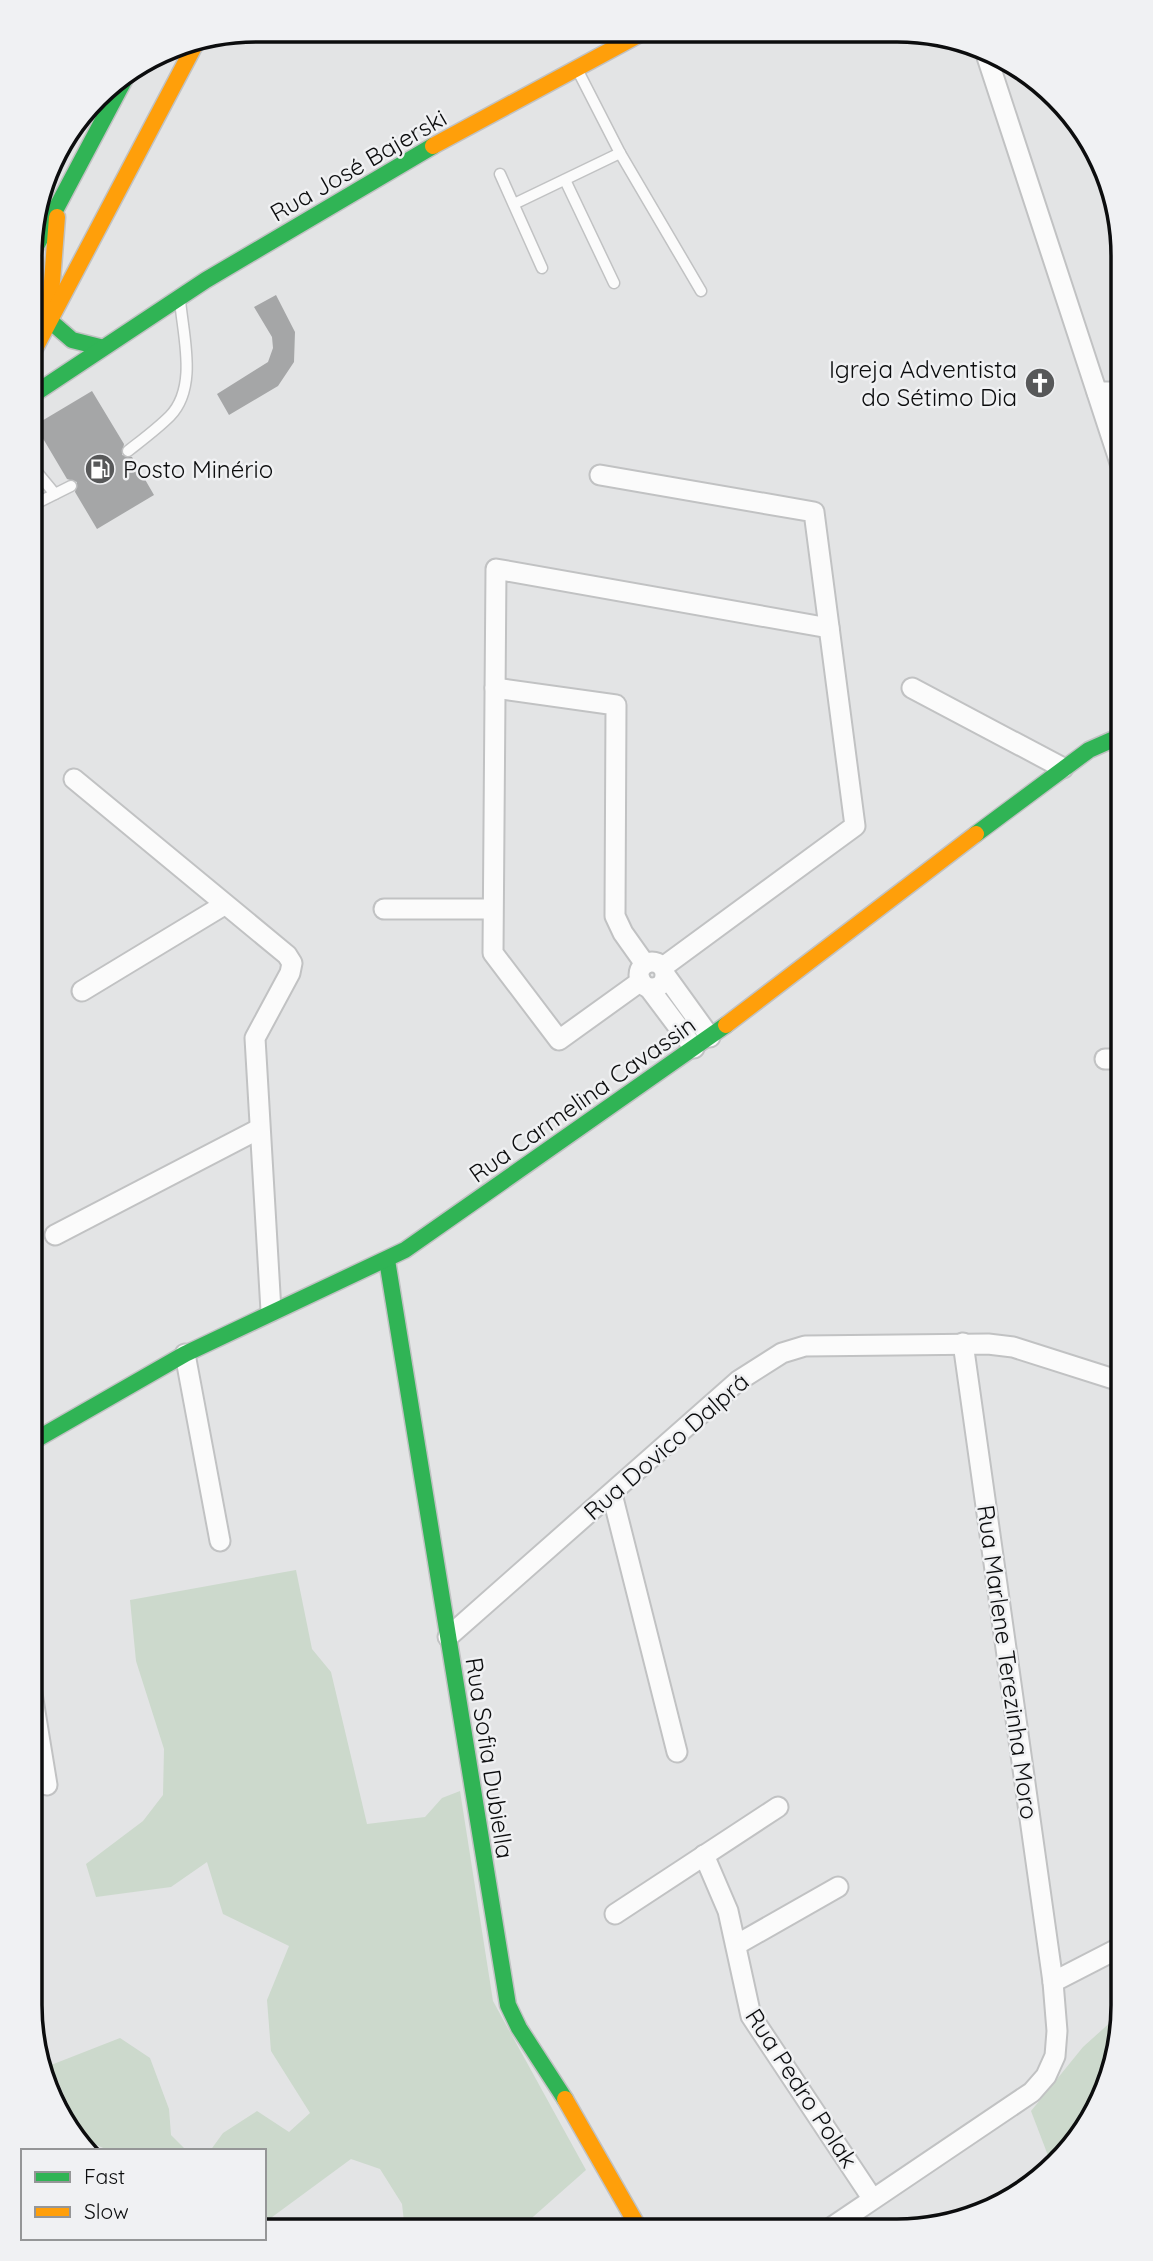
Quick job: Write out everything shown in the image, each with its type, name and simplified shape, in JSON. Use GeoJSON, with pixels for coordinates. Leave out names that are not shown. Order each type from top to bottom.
{"type":"FeatureCollection","features":[{"type":"Feature","properties":{"kind":"main road","name":"Rua José Bajerski"},"geometry":{"type":"LineString","coordinates":[[42,389],[100,347],[461,131],[626,42]]}},
{"type":"Feature","properties":{"kind":"main road"},"geometry":{"type":"LineString","coordinates":[[42,335],[191,52]]}},
{"type":"Feature","properties":{"kind":"main road"},"geometry":{"type":"LineString","coordinates":[[44,230],[117,94]]}},
{"type":"Feature","properties":{"kind":"main road"},"geometry":{"type":"LineString","coordinates":[[58,202],[50,320],[64,337],[78,345],[100,347]]}},
{"type":"Feature","properties":{"kind":"main road","name":"Rua Carmelina Cavassin"},"geometry":{"type":"LineString","coordinates":[[42,1436],[185,1354],[271,1311],[387,1260],[424,1237],[702,1042],[1063,768],[1089,750],[1111,740]]}},
{"type":"Feature","properties":{"kind":"main road","name":"Rua Sofia Dubiella"},"geometry":{"type":"LineString","coordinates":[[387,1260],[508,2005],[519,2028],[581,2124],[633,2219]]}},
{"type":"Feature","properties":{"kind":"street"},"geometry":{"type":"LineString","coordinates":[[992,64],[1111,436]]}},
{"type":"Feature","properties":{"kind":"street"},"geometry":{"type":"LineString","coordinates":[[1097,393],[1111,392]]}},
{"type":"Feature","properties":{"kind":"street"},"geometry":{"type":"LineString","coordinates":[[600,475],[814,512],[855,826],[653,975],[559,1040],[495,959],[492,909],[496,569],[829,628]]}},
{"type":"Feature","properties":{"kind":"street"},"geometry":{"type":"LineString","coordinates":[[495,688],[616,705],[615,916],[618,925],[702,1042]]}},
{"type":"Feature","properties":{"kind":"street"},"geometry":{"type":"LineString","coordinates":[[912,688],[1063,768]]}},
{"type":"Feature","properties":{"kind":"street"},"geometry":{"type":"LineString","coordinates":[[74,779],[286,955],[292,963],[290,973],[255,1038],[271,1311]]}},
{"type":"Feature","properties":{"kind":"street"},"geometry":{"type":"LineString","coordinates":[[82,991],[224,905]]}},
{"type":"Feature","properties":{"kind":"street"},"geometry":{"type":"LineString","coordinates":[[384,909],[492,909]]}},
{"type":"Feature","properties":{"kind":"street"},"geometry":{"type":"LineString","coordinates":[[55,1235],[259,1129]]}},
{"type":"Feature","properties":{"kind":"street","name":"Rua Dovico Dalprá"},"geometry":{"type":"LineString","coordinates":[[448,1637],[738,1381],[782,1353],[824,1344],[963,1343],[1013,1348],[1111,1378]]}},
{"type":"Feature","properties":{"kind":"street","name":"Rua Marlene Terezinha Moro"},"geometry":{"type":"LineString","coordinates":[[843,2219],[1014,2105],[1046,2076],[1055,2056],[1057,2031],[1053,1982],[963,1343]]}},
{"type":"Feature","properties":{"kind":"street"},"geometry":{"type":"LineString","coordinates":[[185,1354],[220,1541]]}},
{"type":"Feature","properties":{"kind":"street"},"geometry":{"type":"LineString","coordinates":[[612,1494],[677,1752]]}},
{"type":"Feature","properties":{"kind":"street"},"geometry":{"type":"LineString","coordinates":[[42,1754],[47,1785]]}},
{"type":"Feature","properties":{"kind":"street"},"geometry":{"type":"LineString","coordinates":[[615,1914],[778,1807]]}},
{"type":"Feature","properties":{"kind":"street","name":"Rua Pedro Polak"},"geometry":{"type":"LineString","coordinates":[[704,1855],[719,1884],[736,1945],[751,2016],[872,2198]]}},
{"type":"Feature","properties":{"kind":"street"},"geometry":{"type":"LineString","coordinates":[[736,1945],[838,1886]]}},
{"type":"Feature","properties":{"kind":"street"},"geometry":{"type":"LineString","coordinates":[[1053,1982],[1111,1952]]}},
{"type":"Feature","properties":{"kind":"lane"},"geometry":{"type":"LineString","coordinates":[[577,69],[620,153],[701,290]]}},
{"type":"Feature","properties":{"kind":"lane"},"geometry":{"type":"LineString","coordinates":[[514,204],[620,153]]}},
{"type":"Feature","properties":{"kind":"lane"},"geometry":{"type":"LineString","coordinates":[[500,174],[542,268]]}},
{"type":"Feature","properties":{"kind":"lane"},"geometry":{"type":"LineString","coordinates":[[565,180],[614,283]]}},
{"type":"Feature","properties":{"kind":"lane"},"geometry":{"type":"LineString","coordinates":[[128,451],[172,414],[181,398],[187,376],[180,298]]}},
{"type":"Feature","properties":{"kind":"lane"},"geometry":{"type":"LineString","coordinates":[[42,478],[55,494]]}},
{"type":"Feature","properties":{"kind":"lane"},"geometry":{"type":"LineString","coordinates":[[42,500],[71,486]]}},
{"type":"Feature","properties":{"kind":"green space"},"geometry":{"type":"Polygon","coordinates":[[[296,1570],[312,1649],[331,1672],[367,1824],[425,1817],[442,1798],[460,1791],[493,2001],[586,2170],[531,2219],[404,2219],[402,2204],[380,2169],[351,2159],[266,2219],[266,2149],[211,2149],[223,2133],[257,2111],[289,2132],[310,2113],[271,2051],[267,2000],[289,1946],[223,1914],[207,1862],[171,1887],[96,1897],[86,1864],[143,1821],[163,1795],[164,1749],[136,1661],[130,1600],[296,1570]]]}},
{"type":"Feature","properties":{"kind":"green space"},"geometry":{"type":"Polygon","coordinates":[[[1111,2022],[1100,2074],[1089,2100],[1067,2135],[1048,2156],[1031,2111],[1083,2047],[1111,2022]]]}},
{"type":"Feature","properties":{"kind":"green space"},"geometry":{"type":"Polygon","coordinates":[[[120,2038],[150,2058],[169,2109],[171,2135],[185,2149],[106,2149],[93,2143],[72,2114],[51,2065],[120,2038]]]}},
{"type":"Feature","properties":{"kind":"building"},"geometry":{"type":"Polygon","coordinates":[[[276,295],[295,332],[294,362],[278,386],[229,415],[217,394],[268,362],[273,348],[272,337],[254,307],[276,295]]]}},
{"type":"Feature","properties":{"kind":"building","name":"Posto Minério"},"geometry":{"type":"Polygon","coordinates":[[[92,391],[124,444],[122,455],[132,457],[154,495],[97,529],[75,492],[77,482],[67,479],[42,437],[42,421],[92,391]]]}},
{"type":"Feature","properties":{"kind":"traffic: fast"},"geometry":{"type":"LineString","coordinates":[[44,232],[117,93]]}},
{"type":"Feature","properties":{"kind":"traffic: fast"},"geometry":{"type":"LineString","coordinates":[[42,389],[206,280],[433,146]]}},
{"type":"Feature","properties":{"kind":"traffic: fast"},"geometry":{"type":"LineString","coordinates":[[49,320],[72,340],[100,347]]}},
{"type":"Feature","properties":{"kind":"traffic: fast"},"geometry":{"type":"LineString","coordinates":[[976,834],[1089,750],[1111,740]]}},
{"type":"Feature","properties":{"kind":"traffic: fast"},"geometry":{"type":"LineString","coordinates":[[42,1436],[185,1354],[405,1250],[726,1025]]}},
{"type":"Feature","properties":{"kind":"traffic: fast"},"geometry":{"type":"LineString","coordinates":[[387,1260],[508,2005],[519,2028],[565,2099]]}},
{"type":"Feature","properties":{"kind":"traffic: slow"},"geometry":{"type":"LineString","coordinates":[[433,146],[625,42]]}},
{"type":"Feature","properties":{"kind":"traffic: slow"},"geometry":{"type":"LineString","coordinates":[[42,335],[191,52]]}},
{"type":"Feature","properties":{"kind":"traffic: slow"},"geometry":{"type":"LineString","coordinates":[[49,320],[57,217]]}},
{"type":"Feature","properties":{"kind":"traffic: slow"},"geometry":{"type":"LineString","coordinates":[[726,1025],[976,834]]}},
{"type":"Feature","properties":{"kind":"traffic: slow"},"geometry":{"type":"LineString","coordinates":[[565,2099],[634,2219]]}},
{"type":"Feature","properties":{"kind":"place","name":"Igreja Adventista do Sétimo Dia"},"geometry":{"type":"Point","coordinates":[1040,383]}},
{"type":"Feature","properties":{"kind":"place","name":"Posto Minério"},"geometry":{"type":"Point","coordinates":[100,469]}}]}
